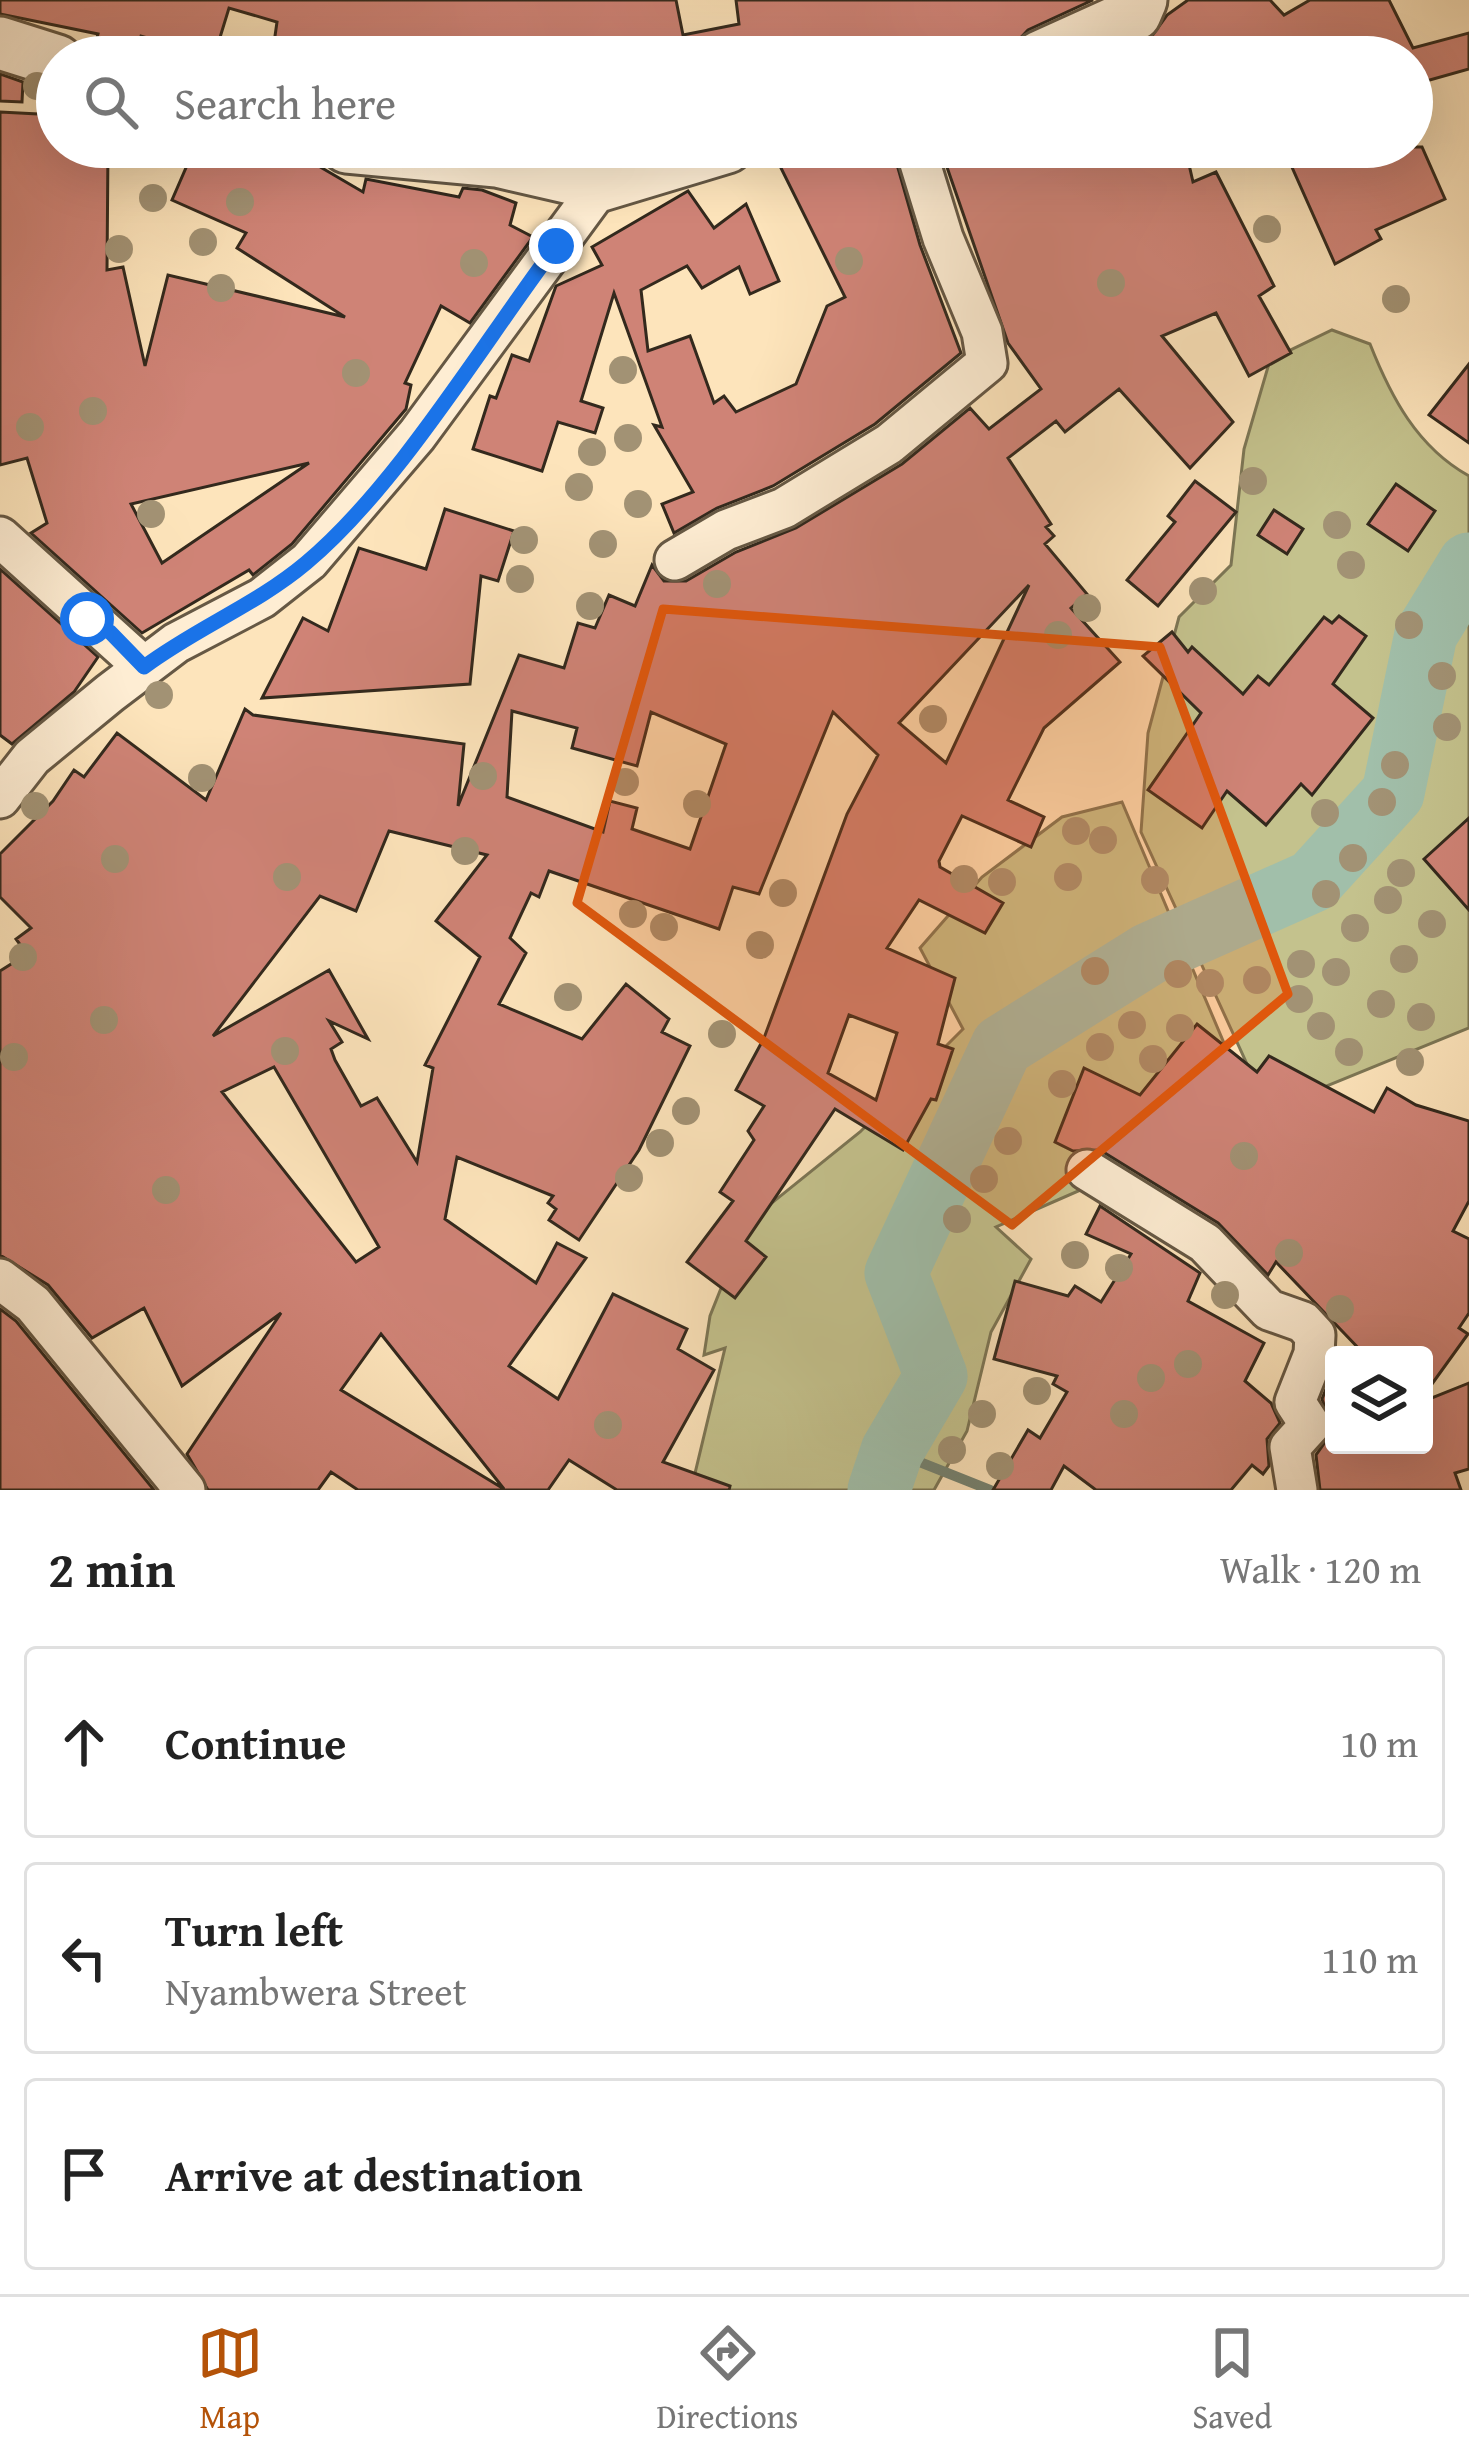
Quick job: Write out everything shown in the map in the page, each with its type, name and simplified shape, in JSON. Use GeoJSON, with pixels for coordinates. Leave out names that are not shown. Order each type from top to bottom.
{"type":"FeatureCollection","features":[{"type":"Feature","properties":{"kind":"street"},"geometry":{"type":"LineString","coordinates":[[1086,36],[1135,14],[1141,0]]}},
{"type":"Feature","properties":{"kind":"street"},"geometry":{"type":"LineString","coordinates":[[0,43],[36,54]]}},
{"type":"Feature","properties":{"kind":"street"},"geometry":{"type":"LineString","coordinates":[[514,168],[601,185],[657,168]]}},
{"type":"Feature","properties":{"kind":"street"},"geometry":{"type":"LineString","coordinates":[[675,560],[726,530],[784,508],[889,444],[987,363],[982,332],[943,238],[921,168]]}},
{"type":"Feature","properties":{"kind":"street"},"geometry":{"type":"LineString","coordinates":[[0,798],[32,757],[144,667],[176,643],[262,598],[309,561],[417,435],[601,185]]}},
{"type":"Feature","properties":{"kind":"street"},"geometry":{"type":"LineString","coordinates":[[0,537],[144,667]]}},
{"type":"Feature","properties":{"kind":"street"},"geometry":{"type":"LineString","coordinates":[[1087,1170],[1205,1243],[1269,1310],[1303,1322],[1315,1335],[1314,1354],[1295,1402],[1310,1425],[1290,1447],[1297,1490]]}},
{"type":"Feature","properties":{"kind":"street"},"geometry":{"type":"LineString","coordinates":[[0,1279],[33,1304],[184,1490]]}},
{"type":"Feature","properties":{"kind":"highlighted area"},"geometry":{"type":"Polygon","coordinates":[[[663,609],[1160,647],[1288,994],[1012,1225],[577,903],[663,609]]]}},
{"type":"Feature","properties":{"kind":"shaded area"},"geometry":{"type":"Polygon","coordinates":[[[1332,330],[1370,344],[1387,383],[1420,435],[1469,476],[1469,1028],[1268,1110],[1141,832],[1148,733],[1179,617],[1231,565],[1244,449],[1270,360],[1332,330]]]}},
{"type":"Feature","properties":{"kind":"shaded area"},"geometry":{"type":"Polygon","coordinates":[[[1122,802],[1254,1114],[996,1227],[1031,1259],[991,1332],[967,1431],[934,1490],[691,1490],[725,1348],[704,1355],[710,1316],[747,1223],[860,1132],[963,1029],[920,948],[982,877],[1062,817],[1122,802]]]}},
{"type":"Feature","properties":{"kind":"building"},"geometry":{"type":"Polygon","coordinates":[[[0,0],[676,0],[683,35],[739,24],[736,0],[1093,0],[1022,36],[275,36],[277,22],[229,8],[220,36],[97,36],[0,14],[0,0]]]}},
{"type":"Feature","properties":{"kind":"building"},"geometry":{"type":"Polygon","coordinates":[[[1188,0],[1270,0],[1284,15],[1310,0],[1389,0],[1407,36],[1152,36],[1167,15],[1188,0]]]}},
{"type":"Feature","properties":{"kind":"building"},"geometry":{"type":"Polygon","coordinates":[[[1469,33],[1469,69],[1433,79],[1433,43],[1469,33]]]}},
{"type":"Feature","properties":{"kind":"building"},"geometry":{"type":"Polygon","coordinates":[[[0,74],[23,82],[22,102],[0,101],[0,74]]]}},
{"type":"Feature","properties":{"kind":"building"},"geometry":{"type":"Polygon","coordinates":[[[0,112],[36,114],[36,168],[108,168],[107,270],[123,267],[145,366],[168,275],[345,317],[237,248],[246,233],[172,200],[186,168],[322,168],[363,192],[366,179],[459,197],[463,188],[482,190],[516,203],[510,225],[533,237],[470,323],[441,306],[405,383],[411,385],[406,409],[292,544],[253,575],[249,570],[142,633],[31,533],[47,523],[27,458],[0,465],[0,112]],[[309,463],[131,504],[162,563],[309,463]]]}},
{"type":"Feature","properties":{"kind":"building"},"geometry":{"type":"Polygon","coordinates":[[[781,168],[898,168],[920,245],[961,353],[875,424],[773,486],[717,508],[674,533],[662,504],[693,492],[654,425],[662,427],[614,293],[581,401],[603,408],[595,433],[558,422],[542,471],[473,449],[490,396],[496,398],[512,355],[529,361],[556,286],[602,265],[592,247],[688,191],[714,228],[746,204],[779,281],[750,294],[739,267],[702,288],[687,266],[641,290],[648,351],[690,336],[714,403],[724,396],[736,412],[796,384],[827,306],[845,297],[781,168]]]}},
{"type":"Feature","properties":{"kind":"building"},"geometry":{"type":"Polygon","coordinates":[[[947,168],[1190,168],[1193,182],[1216,172],[1274,286],[1259,296],[1291,353],[1249,376],[1216,313],[1162,336],[1233,422],[1190,468],[1119,389],[1065,432],[1056,421],[1008,458],[1051,524],[1046,527],[1054,536],[1045,544],[1087,594],[1071,608],[1120,662],[1044,728],[1008,800],[1044,817],[1031,847],[962,816],[939,861],[940,867],[1003,903],[985,933],[919,900],[887,948],[955,978],[938,1044],[953,1049],[936,1100],[931,1099],[903,1150],[835,1109],[746,1241],[766,1257],[735,1298],[687,1262],[733,1201],[720,1192],[754,1140],[748,1131],[764,1106],[736,1090],[764,1038],[847,814],[878,755],[833,712],[759,894],[733,887],[719,929],[549,871],[539,897],[531,893],[510,938],[526,953],[499,1004],[582,1039],[626,984],[669,1019],[662,1032],[690,1046],[639,1150],[579,1240],[549,1220],[556,1209],[548,1203],[553,1196],[457,1157],[445,1219],[536,1283],[557,1243],[586,1258],[509,1366],[558,1399],[613,1294],[687,1329],[678,1349],[714,1370],[663,1462],[730,1486],[729,1490],[617,1490],[569,1460],[548,1490],[358,1490],[331,1472],[318,1490],[208,1490],[187,1454],[281,1313],[182,1386],[144,1308],[92,1338],[48,1285],[0,1255],[0,971],[27,954],[16,939],[31,928],[0,897],[0,854],[53,801],[74,770],[84,777],[117,733],[206,800],[245,709],[253,715],[464,744],[458,806],[519,655],[564,668],[578,623],[595,628],[609,595],[635,606],[652,565],[664,581],[686,581],[736,552],[796,528],[902,464],[970,408],[989,429],[1041,389],[1008,343],[947,168]],[[1029,585],[899,723],[946,763],[1029,585]],[[512,711],[507,797],[603,832],[610,801],[637,808],[632,829],[690,849],[726,744],[651,712],[637,766],[572,748],[577,728],[512,711]],[[389,831],[356,911],[320,896],[213,1036],[329,970],[368,1039],[329,1021],[342,1042],[331,1049],[335,1060],[361,1106],[377,1098],[417,1162],[433,1068],[425,1065],[480,957],[436,921],[487,855],[389,831]],[[849,1015],[828,1073],[876,1100],[897,1033],[849,1015]],[[274,1067],[222,1092],[356,1262],[379,1247],[274,1067]],[[381,1334],[341,1390],[504,1489],[381,1334]]]}},
{"type":"Feature","properties":{"kind":"building"},"geometry":{"type":"Polygon","coordinates":[[[1292,168],[1431,168],[1445,199],[1376,230],[1381,239],[1335,264],[1292,168]]]}},
{"type":"Feature","properties":{"kind":"building"},"geometry":{"type":"Polygon","coordinates":[[[1469,364],[1469,443],[1429,415],[1469,364]]]}},
{"type":"Feature","properties":{"kind":"building"},"geometry":{"type":"Polygon","coordinates":[[[1195,481],[1236,512],[1158,606],[1127,580],[1175,522],[1168,516],[1195,481]]]}},
{"type":"Feature","properties":{"kind":"building"},"geometry":{"type":"Polygon","coordinates":[[[1396,484],[1435,511],[1408,551],[1368,524],[1396,484]]]}},
{"type":"Feature","properties":{"kind":"building"},"geometry":{"type":"Polygon","coordinates":[[[445,509],[514,531],[498,581],[481,576],[470,684],[262,698],[303,618],[328,631],[359,548],[426,569],[445,509]]]}},
{"type":"Feature","properties":{"kind":"building"},"geometry":{"type":"Polygon","coordinates":[[[1274,510],[1303,529],[1287,554],[1258,535],[1274,510]]]}},
{"type":"Feature","properties":{"kind":"building"},"geometry":{"type":"Polygon","coordinates":[[[0,569],[98,657],[74,692],[12,744],[0,735],[0,569]]]}},
{"type":"Feature","properties":{"kind":"building"},"geometry":{"type":"Polygon","coordinates":[[[1339,616],[1366,636],[1333,684],[1373,718],[1312,795],[1301,784],[1266,825],[1227,791],[1202,828],[1148,790],[1201,713],[1143,656],[1172,632],[1188,652],[1192,647],[1243,694],[1258,676],[1269,685],[1324,617],[1332,623],[1339,616]]]}},
{"type":"Feature","properties":{"kind":"building"},"geometry":{"type":"Polygon","coordinates":[[[1469,818],[1469,910],[1424,859],[1469,818]]]}},
{"type":"Feature","properties":{"kind":"building"},"geometry":{"type":"Polygon","coordinates":[[[1197,1024],[1257,1072],[1269,1056],[1374,1112],[1387,1088],[1416,1105],[1469,1121],[1469,1201],[1453,1231],[1469,1239],[1469,1313],[1459,1328],[1468,1334],[1433,1383],[1433,1346],[1356,1346],[1276,1262],[1268,1275],[1218,1223],[1100,1150],[1073,1151],[1055,1142],[1084,1068],[1140,1095],[1197,1024]]]}},
{"type":"Feature","properties":{"kind":"building"},"geometry":{"type":"Polygon","coordinates":[[[1100,1206],[1200,1273],[1188,1301],[1264,1343],[1245,1381],[1271,1403],[1280,1423],[1267,1439],[1269,1466],[1263,1474],[1252,1465],[1231,1490],[1096,1490],[1064,1466],[1051,1490],[993,1490],[1028,1430],[1040,1438],[1067,1392],[1053,1384],[1057,1376],[994,1359],[1015,1281],[1068,1296],[1075,1286],[1101,1302],[1131,1254],[1086,1234],[1100,1206]]]}},
{"type":"Feature","properties":{"kind":"building"},"geometry":{"type":"Polygon","coordinates":[[[0,1309],[16,1321],[154,1490],[0,1490],[0,1309]]]}},
{"type":"Feature","properties":{"kind":"building"},"geometry":{"type":"Polygon","coordinates":[[[1469,1383],[1469,1469],[1455,1473],[1461,1490],[1320,1490],[1316,1455],[1325,1442],[1325,1454],[1433,1454],[1433,1397],[1469,1383]]]}},
{"type":"Feature","properties":{"kind":"waterway"},"geometry":{"type":"LineString","coordinates":[[879,1490],[892,1451],[936,1376],[896,1273],[1002,1046],[1149,954],[1313,881],[1393,793],[1426,634],[1469,564]]}},
{"type":"Feature","properties":{"kind":"waterway"},"geometry":{"type":"LineString","coordinates":[[892,1451],[990,1490]]}},
{"type":"Feature","properties":{"kind":"route"},"geometry":{"type":"LineString","coordinates":[[87,619],[110,632],[144,667],[176,643],[262,598],[309,561],[417,435],[556,246]]}}]}
